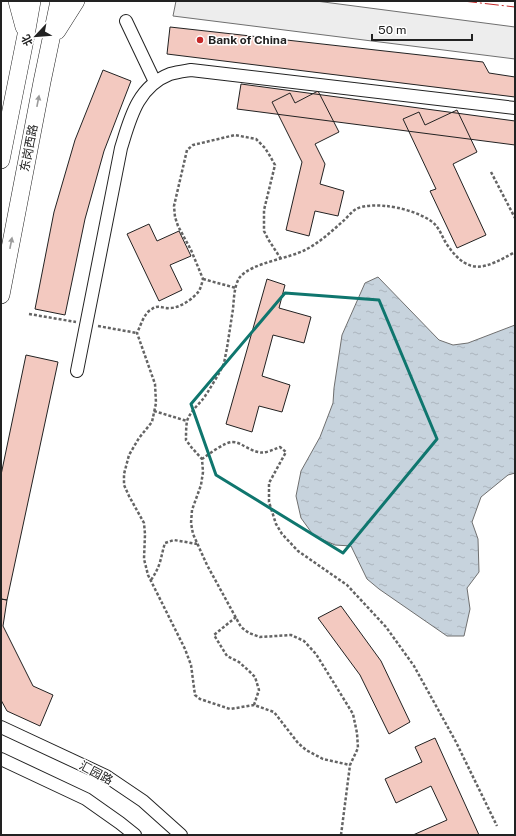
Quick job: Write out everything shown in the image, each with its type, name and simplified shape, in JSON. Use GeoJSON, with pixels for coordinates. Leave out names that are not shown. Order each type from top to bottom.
{"type":"FeatureCollection","features":[{"type":"Feature","properties":{"kind":"main road"},"geometry":{"type":"LineString","coordinates":[[18,1],[26,35]]}},
{"type":"Feature","properties":{"kind":"main road","name":"东岗西路"},"geometry":{"type":"LineString","coordinates":[[1,160],[32,1]]}},
{"type":"Feature","properties":{"kind":"main road","name":"东岗西路"},"geometry":{"type":"LineString","coordinates":[[1,295],[59,1]]}},
{"type":"Feature","properties":{"kind":"main road"},"geometry":{"type":"LineString","coordinates":[[51,40],[76,1]]}},
{"type":"Feature","properties":{"kind":"main road"},"geometry":{"type":"LineString","coordinates":[[17,78],[42,82]]}},
{"type":"Feature","properties":{"kind":"street"},"geometry":{"type":"LineString","coordinates":[[126,21],[155,82]]}},
{"type":"Feature","properties":{"kind":"street"},"geometry":{"type":"LineString","coordinates":[[77,371],[121,148],[132,113],[142,95],[155,82],[170,74],[191,70],[515,108]]}},
{"type":"Feature","properties":{"kind":"street","name":"汇园路"},"geometry":{"type":"LineString","coordinates":[[1,727],[106,776],[143,801],[181,835]]}},
{"type":"Feature","properties":{"kind":"street"},"geometry":{"type":"LineString","coordinates":[[1,759],[86,799],[135,835]]}},
{"type":"Feature","properties":{"kind":"path"},"geometry":{"type":"LineString","coordinates":[[281,258],[264,231],[264,210],[275,165],[265,148],[256,139],[235,135],[193,145],[187,150],[174,206],[178,226],[192,250],[203,279],[198,292],[182,305],[174,308],[160,306],[148,311],[137,333],[155,384],[156,403],[152,422],[139,438],[129,455],[124,474],[124,485],[144,523],[144,559],[148,575],[187,654],[191,665],[195,695],[200,699],[230,709],[254,705],[274,712],[298,743],[306,750],[323,759],[350,765]]}},
{"type":"Feature","properties":{"kind":"path"},"geometry":{"type":"LineString","coordinates":[[491,172],[515,218]]}},
{"type":"Feature","properties":{"kind":"path"},"geometry":{"type":"LineString","coordinates":[[341,835],[350,765],[358,748],[357,732],[353,714],[316,654],[304,641],[291,635],[260,637],[249,633],[241,627],[207,566],[193,534],[191,523],[192,510],[201,485],[203,472],[202,459],[186,440],[187,421],[194,408],[204,398],[224,364],[236,288],[239,279],[245,272],[305,250],[317,244],[354,210],[362,207],[384,206],[399,208],[432,221],[459,259],[470,266],[487,266],[515,252]]}},
{"type":"Feature","properties":{"kind":"path"},"geometry":{"type":"LineString","coordinates":[[203,279],[236,288]]}},
{"type":"Feature","properties":{"kind":"path"},"geometry":{"type":"LineString","coordinates":[[29,314],[137,333]]}},
{"type":"Feature","properties":{"kind":"path"},"geometry":{"type":"LineString","coordinates":[[154,411],[187,421]]}},
{"type":"Feature","properties":{"kind":"path"},"geometry":{"type":"LineString","coordinates":[[202,459],[231,441],[258,453],[267,453],[280,447],[286,452],[269,483],[269,502],[276,524],[282,534],[298,551],[347,585],[386,627],[414,666],[456,742],[497,826]]}},
{"type":"Feature","properties":{"kind":"path"},"geometry":{"type":"LineString","coordinates":[[151,581],[156,573],[162,550],[166,543],[174,540],[198,544]]}},
{"type":"Feature","properties":{"kind":"path"},"geometry":{"type":"LineString","coordinates":[[236,617],[214,635],[227,656],[239,662],[255,678],[259,690],[254,705]]}},
{"type":"Feature","properties":{"kind":"highlighted area"},"geometry":{"type":"Polygon","coordinates":[[[285,293],[379,300],[437,439],[343,553],[216,475],[191,404],[285,293]]]}},
{"type":"Feature","properties":{"kind":"shaded area"},"geometry":{"type":"Polygon","coordinates":[[[176,1],[316,1],[515,27],[515,59],[173,16],[176,1]]]}},
{"type":"Feature","properties":{"kind":"water"},"geometry":{"type":"Polygon","coordinates":[[[378,277],[439,340],[453,345],[468,343],[515,325],[515,473],[508,475],[481,497],[472,522],[478,539],[479,572],[467,588],[470,609],[464,636],[447,636],[379,589],[367,579],[351,546],[335,545],[314,536],[301,518],[296,496],[301,471],[320,437],[333,403],[342,335],[365,283],[378,277]]]}},
{"type":"Feature","properties":{"kind":"building"},"geometry":{"type":"Polygon","coordinates":[[[170,27],[483,62],[489,73],[515,77],[515,97],[167,54],[170,27]]]}},
{"type":"Feature","properties":{"kind":"building"},"geometry":{"type":"Polygon","coordinates":[[[103,70],[131,81],[104,151],[85,219],[65,315],[35,309],[54,212],[75,140],[103,70]]]}},
{"type":"Feature","properties":{"kind":"building"},"geometry":{"type":"Polygon","coordinates":[[[241,84],[515,121],[515,145],[237,109],[241,84]]]}},
{"type":"Feature","properties":{"kind":"building"},"geometry":{"type":"Polygon","coordinates":[[[318,91],[339,132],[315,144],[325,164],[320,184],[344,191],[338,216],[315,211],[309,236],[286,230],[302,162],[272,102],[290,93],[295,103],[318,91]]]}},
{"type":"Feature","properties":{"kind":"building"},"geometry":{"type":"Polygon","coordinates":[[[457,110],[477,152],[453,164],[486,235],[457,248],[430,191],[436,189],[403,119],[419,112],[425,125],[457,110]]]}},
{"type":"Feature","properties":{"kind":"building"},"geometry":{"type":"Polygon","coordinates":[[[149,224],[157,241],[179,231],[191,256],[170,265],[182,290],[159,301],[127,234],[149,224]]]}},
{"type":"Feature","properties":{"kind":"building"},"geometry":{"type":"Polygon","coordinates":[[[267,279],[285,285],[279,308],[311,317],[304,343],[273,335],[262,376],[290,385],[282,412],[259,406],[252,432],[226,424],[267,279]]]}},
{"type":"Feature","properties":{"kind":"building"},"geometry":{"type":"Polygon","coordinates":[[[26,355],[58,362],[7,600],[1,599],[1,475],[26,355]]]}},
{"type":"Feature","properties":{"kind":"building"},"geometry":{"type":"Polygon","coordinates":[[[1,599],[7,600],[3,626],[33,686],[53,695],[40,726],[7,711],[1,700],[1,599]]]}},
{"type":"Feature","properties":{"kind":"building"},"geometry":{"type":"Polygon","coordinates":[[[341,606],[381,661],[410,722],[389,734],[360,675],[318,618],[341,606]]]}},
{"type":"Feature","properties":{"kind":"building"},"geometry":{"type":"Polygon","coordinates":[[[435,738],[479,835],[413,835],[447,820],[431,786],[396,803],[385,779],[422,762],[415,747],[435,738]]]}},
{"type":"Feature","properties":{"kind":"power"},"geometry":{"type":"LineString","coordinates":[[463,1],[515,7]]}},
{"type":"Feature","properties":{"kind":"place","name":"Bank of China"},"geometry":{"type":"Point","coordinates":[200,40]}}]}
